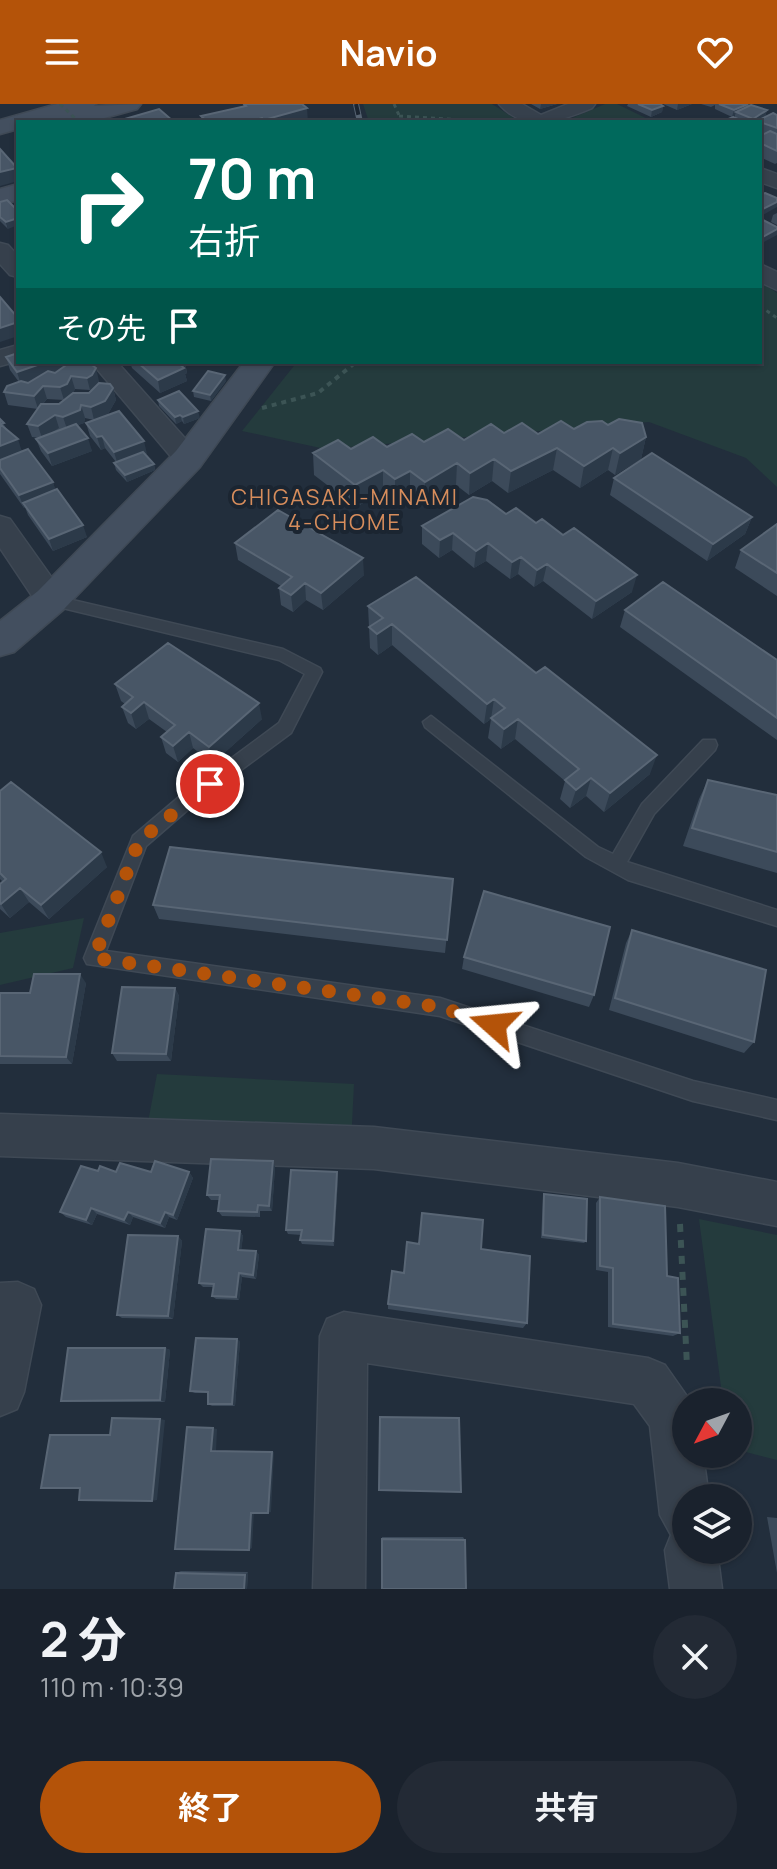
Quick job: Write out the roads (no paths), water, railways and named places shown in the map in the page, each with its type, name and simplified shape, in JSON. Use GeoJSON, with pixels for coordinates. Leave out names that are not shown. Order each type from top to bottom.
{"type":"FeatureCollection","features":[{"type":"Feature","properties":{"kind":"street"},"geometry":{"type":"LineString","coordinates":[[26,120],[84,104]]}},
{"type":"Feature","properties":{"kind":"street"},"geometry":{"type":"LineString","coordinates":[[70,120],[129,104]]}},
{"type":"Feature","properties":{"kind":"street"},"geometry":{"type":"LineString","coordinates":[[509,104],[537,120]]}},
{"type":"Feature","properties":{"kind":"street"},"geometry":{"type":"LineString","coordinates":[[545,120],[585,104]]}},
{"type":"Feature","properties":{"kind":"street"},"geometry":{"type":"LineString","coordinates":[[0,250],[16,268]]}},
{"type":"Feature","properties":{"kind":"street"},"geometry":{"type":"LineString","coordinates":[[105,364],[188,459]]}},
{"type":"Feature","properties":{"kind":"street"},"geometry":{"type":"LineString","coordinates":[[0,642],[51,600],[188,459],[259,364]]}},
{"type":"Feature","properties":{"kind":"street"},"geometry":{"type":"LineString","coordinates":[[0,526],[51,600]]}},
{"type":"Feature","properties":{"kind":"street"},"geometry":{"type":"LineString","coordinates":[[0,1135],[374,1148],[678,1185],[777,1204]]}},
{"type":"Feature","properties":{"kind":"street"},"geometry":{"type":"LineString","coordinates":[[0,1306],[18,1305],[0,1392]]}},
{"type":"Feature","properties":{"kind":"street"},"geometry":{"type":"LineString","coordinates":[[339,1589],[344,1336],[648,1382],[673,1418],[682,1484]]}},
{"type":"Feature","properties":{"kind":"street"},"geometry":{"type":"LineString","coordinates":[[693,1564],[696,1589]]}},
{"type":"Feature","properties":{"kind":"lane"},"geometry":{"type":"LineString","coordinates":[[51,600],[283,655],[314,672],[285,728],[185,802],[139,841],[94,958],[440,1007],[693,1091],[777,1110]]}},
{"type":"Feature","properties":{"kind":"lane"},"geometry":{"type":"LineString","coordinates":[[431,722],[592,852],[634,874],[777,918]]}},
{"type":"Feature","properties":{"kind":"lane"},"geometry":{"type":"LineString","coordinates":[[616,865],[648,809],[709,745]]}},
{"type":"Feature","properties":{"kind":"railway"},"geometry":{"type":"LineString","coordinates":[[356,104],[360,120]]}},
{"type":"Feature","properties":{"kind":"district","name":"CHIGASAKI-MINAMI 4-CHOME"},"geometry":{"type":"Point","coordinates":[345,510]}}]}
